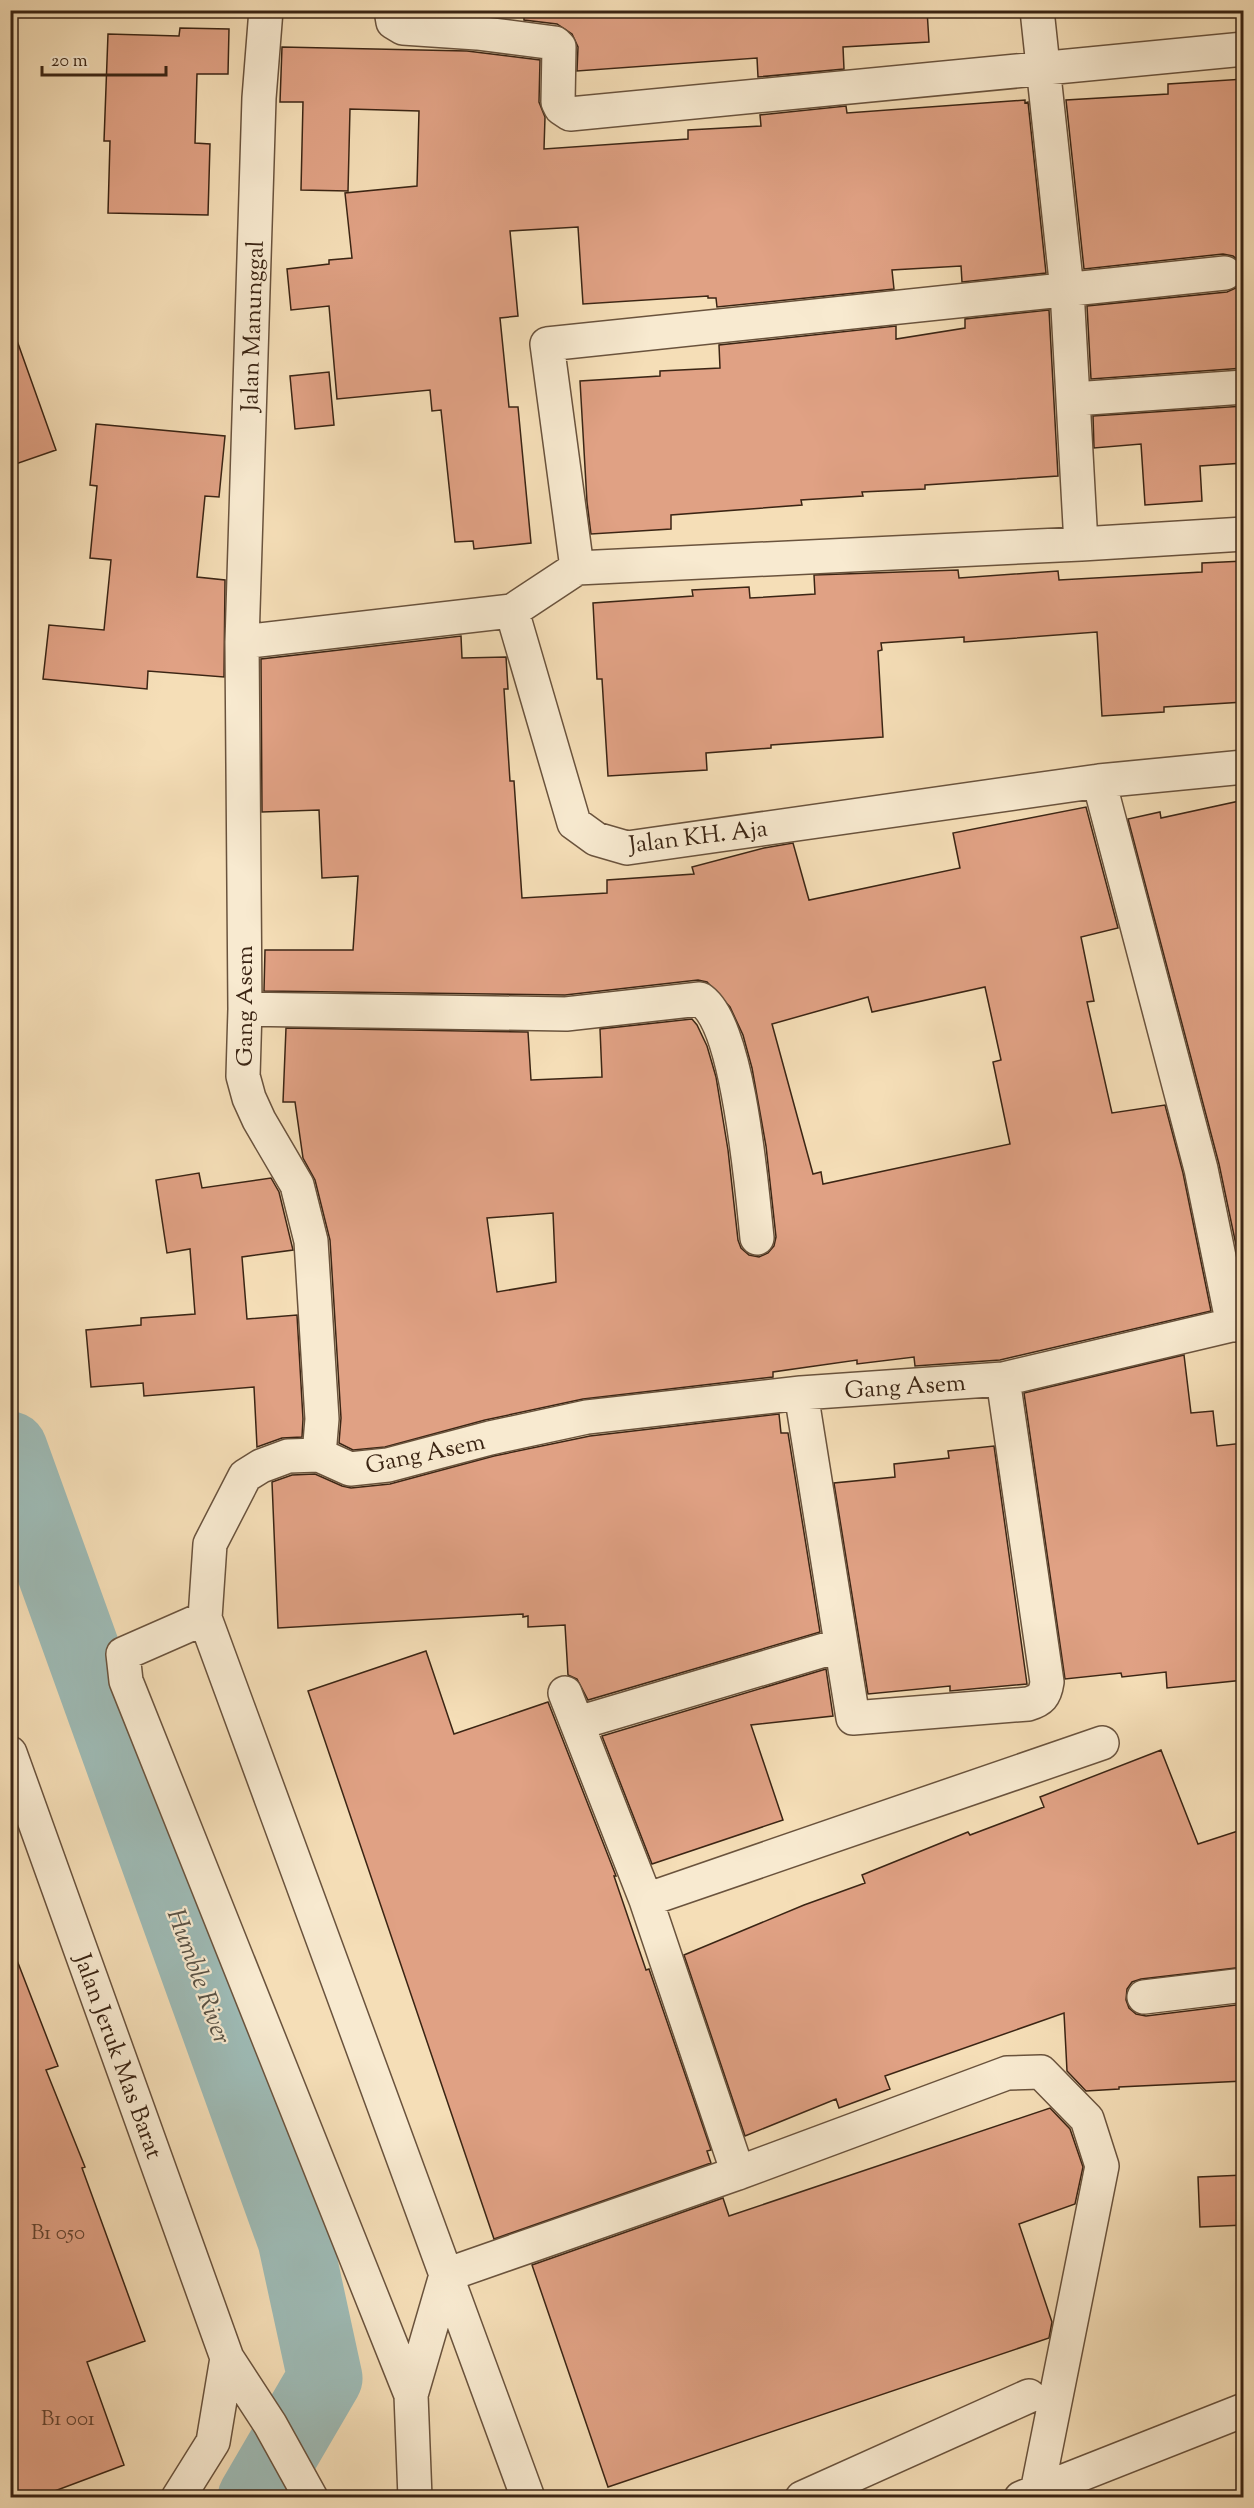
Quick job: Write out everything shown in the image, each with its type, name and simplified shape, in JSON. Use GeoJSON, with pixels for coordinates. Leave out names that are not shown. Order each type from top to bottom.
{"type":"FeatureCollection","features":[{"type":"Feature","properties":{"kind":"street","name":"Jalan Manunggal"},"geometry":{"type":"LineString","coordinates":[[242,642],[259,110],[266,10]]}},
{"type":"Feature","properties":{"kind":"street"},"geometry":{"type":"LineString","coordinates":[[391,10],[393,22],[403,28],[477,33],[555,43],[559,47],[558,102],[561,108],[570,114],[1244,49]]}},
{"type":"Feature","properties":{"kind":"street"},"geometry":{"type":"LineString","coordinates":[[1037,10],[1067,290],[1081,544]]}},
{"type":"Feature","properties":{"kind":"street"},"geometry":{"type":"LineString","coordinates":[[577,568],[547,344],[1225,273]]}},
{"type":"Feature","properties":{"kind":"street"},"geometry":{"type":"LineString","coordinates":[[1074,399],[1244,387]]}},
{"type":"Feature","properties":{"kind":"street"},"geometry":{"type":"LineString","coordinates":[[242,642],[512,611],[577,568],[1244,534]]}},
{"type":"Feature","properties":{"kind":"street","name":"Jalan KH. Aja"},"geometry":{"type":"LineString","coordinates":[[512,611],[574,823],[596,839],[627,848],[1100,781],[1244,767]]}},
{"type":"Feature","properties":{"kind":"street","name":"Gang Asem"},"geometry":{"type":"LineString","coordinates":[[242,642],[245,1009],[243,1076],[249,1098],[259,1120],[297,1185],[311,1241],[322,1419],[319,1455],[350,1469],[388,1465],[490,1438],[587,1417],[801,1393],[1003,1379],[1238,1323]]}},
{"type":"Feature","properties":{"kind":"street"},"geometry":{"type":"LineString","coordinates":[[1100,781],[1201,1169],[1238,1323]]}},
{"type":"Feature","properties":{"kind":"street"},"geometry":{"type":"LineString","coordinates":[[245,1009],[566,1014],[700,999],[709,1005],[729,1052],[735,1076],[745,1131],[757,1238]]}},
{"type":"Feature","properties":{"kind":"street"},"geometry":{"type":"LineString","coordinates":[[801,1393],[852,1718],[1028,1704],[1039,1701],[1046,1693],[1047,1682],[1003,1379]]}},
{"type":"Feature","properties":{"kind":"street"},"geometry":{"type":"LineString","coordinates":[[319,1455],[288,1456],[261,1466],[245,1476],[210,1544],[205,1618],[528,2498]]}},
{"type":"Feature","properties":{"kind":"street"},"geometry":{"type":"LineString","coordinates":[[205,1618],[123,1654],[126,1681],[411,2395]]}},
{"type":"Feature","properties":{"kind":"street"},"geometry":{"type":"LineString","coordinates":[[578,1723],[842,1645]]}},
{"type":"Feature","properties":{"kind":"street"},"geometry":{"type":"LineString","coordinates":[[565,1693],[646,1900],[738,2173]]}},
{"type":"Feature","properties":{"kind":"street"},"geometry":{"type":"LineString","coordinates":[[646,1900],[1102,1743]]}},
{"type":"Feature","properties":{"kind":"street","name":"Jalan Jeruk Mas Barat"},"geometry":{"type":"LineString","coordinates":[[10,1753],[227,2358],[270,2424],[311,2498]]}},
{"type":"Feature","properties":{"kind":"street"},"geometry":{"type":"LineString","coordinates":[[1144,1997],[1244,1985]]}},
{"type":"Feature","properties":{"kind":"street"},"geometry":{"type":"LineString","coordinates":[[446,2275],[738,2173],[1007,2073],[1041,2072],[1087,2119],[1102,2166],[1029,2495]]}},
{"type":"Feature","properties":{"kind":"street"},"geometry":{"type":"LineString","coordinates":[[415,2498],[411,2395],[446,2275]]}},
{"type":"Feature","properties":{"kind":"street"},"geometry":{"type":"LineString","coordinates":[[178,2498],[213,2442],[227,2358]]}},
{"type":"Feature","properties":{"kind":"street"},"geometry":{"type":"LineString","coordinates":[[802,2498],[1029,2396]]}},
{"type":"Feature","properties":{"kind":"street"},"geometry":{"type":"LineString","coordinates":[[1029,2495],[1244,2410]]}},
{"type":"Feature","properties":{"kind":"building"},"geometry":{"type":"Polygon","coordinates":[[[524,10],[927,10],[929,42],[843,47],[844,69],[758,77],[757,58],[577,71],[578,47],[572,34],[557,24],[524,20],[524,10]]]}},
{"type":"Feature","properties":{"kind":"building"},"geometry":{"type":"Polygon","coordinates":[[[180,28],[229,29],[228,74],[197,74],[195,143],[210,144],[208,215],[108,213],[110,141],[104,141],[108,34],[179,36],[180,28]]]}},
{"type":"Feature","properties":{"kind":"building"},"geometry":{"type":"Polygon","coordinates":[[[282,47],[467,51],[540,60],[539,102],[545,117],[544,149],[688,139],[688,130],[761,126],[760,115],[846,106],[847,113],[1025,100],[1025,103],[1028,102],[1046,273],[962,282],[961,266],[892,270],[894,289],[717,307],[716,298],[708,298],[708,296],[583,304],[578,227],[510,231],[518,316],[500,318],[509,407],[518,407],[531,543],[474,549],[473,541],[455,542],[441,410],[432,411],[430,390],[337,399],[329,306],[291,310],[287,269],[329,264],[329,260],[352,258],[345,193],[417,186],[419,111],[350,109],[348,191],[301,190],[303,102],[280,102],[282,47]]]}},
{"type":"Feature","properties":{"kind":"building"},"geometry":{"type":"Polygon","coordinates":[[[1244,79],[1244,270],[1233,256],[1223,254],[1084,269],[1066,100],[1168,94],[1168,84],[1244,79]]]}},
{"type":"Feature","properties":{"kind":"building"},"geometry":{"type":"Polygon","coordinates":[[[1244,272],[1244,368],[1091,379],[1087,306],[1227,292],[1236,288],[1242,281],[1244,272]]]}},
{"type":"Feature","properties":{"kind":"building"},"geometry":{"type":"Polygon","coordinates":[[[1049,310],[1058,476],[925,485],[925,489],[862,492],[863,496],[801,500],[802,505],[671,515],[671,529],[591,534],[580,381],[660,376],[660,371],[720,368],[719,345],[896,326],[896,339],[965,328],[965,319],[1049,310]]]}},
{"type":"Feature","properties":{"kind":"building"},"geometry":{"type":"Polygon","coordinates":[[[15,335],[56,450],[10,466],[10,336],[15,335]]]}},
{"type":"Feature","properties":{"kind":"building"},"geometry":{"type":"Polygon","coordinates":[[[329,372],[334,425],[295,429],[290,376],[329,372]]]}},
{"type":"Feature","properties":{"kind":"building"},"geometry":{"type":"Polygon","coordinates":[[[1244,406],[1244,463],[1200,466],[1202,501],[1145,505],[1141,444],[1094,448],[1093,416],[1244,406]]]}},
{"type":"Feature","properties":{"kind":"building"},"geometry":{"type":"Polygon","coordinates":[[[96,424],[225,436],[219,497],[205,496],[197,577],[225,580],[224,677],[148,671],[147,689],[43,679],[49,625],[104,630],[111,560],[90,558],[97,486],[90,485],[96,424]]]}},
{"type":"Feature","properties":{"kind":"building"},"geometry":{"type":"Polygon","coordinates":[[[1244,561],[1244,702],[1164,707],[1164,712],[1102,716],[1097,632],[964,642],[964,637],[881,643],[882,650],[878,651],[883,737],[771,745],[771,748],[706,753],[707,770],[608,776],[602,679],[597,679],[593,603],[693,596],[692,590],[749,587],[750,598],[815,594],[814,575],[958,570],[959,578],[1058,571],[1059,580],[1202,572],[1202,563],[1244,561]]]}},
{"type":"Feature","properties":{"kind":"building"},"geometry":{"type":"Polygon","coordinates":[[[461,636],[462,658],[506,657],[508,689],[504,689],[510,781],[514,781],[522,898],[607,893],[607,880],[694,874],[692,867],[764,848],[793,843],[809,900],[960,868],[953,833],[1086,807],[1118,928],[1081,937],[1094,1001],[1087,1002],[1112,1113],[1165,1105],[1183,1173],[1211,1311],[1000,1360],[915,1366],[914,1357],[857,1364],[857,1360],[773,1372],[773,1377],[583,1399],[485,1420],[385,1447],[353,1450],[339,1443],[341,1418],[330,1240],[315,1180],[303,1158],[295,1102],[283,1102],[286,1028],[528,1032],[531,1080],[602,1077],[600,1029],[692,1019],[707,1046],[716,1077],[728,1150],[738,1240],[741,1248],[749,1255],[759,1257],[768,1253],[774,1246],[776,1237],[766,1146],[752,1068],[743,1035],[730,1007],[707,982],[698,980],[565,995],[264,991],[265,950],[353,950],[358,876],[322,878],[319,810],[262,812],[261,659],[461,636]],[[985,987],[872,1012],[868,997],[772,1024],[813,1174],[821,1172],[823,1184],[1010,1144],[993,1062],[1001,1060],[985,987]],[[553,1213],[487,1218],[497,1292],[556,1282],[553,1213]]]}},
{"type":"Feature","properties":{"kind":"building"},"geometry":{"type":"Polygon","coordinates":[[[1244,800],[1244,1283],[1219,1164],[1128,819],[1160,812],[1161,818],[1244,800]]]}},
{"type":"Feature","properties":{"kind":"building"},"geometry":{"type":"Polygon","coordinates":[[[199,1173],[202,1188],[271,1178],[279,1192],[293,1250],[242,1257],[247,1319],[297,1315],[302,1437],[282,1438],[257,1447],[254,1387],[144,1396],[143,1383],[91,1387],[86,1330],[141,1325],[141,1318],[195,1314],[190,1249],[167,1253],[156,1180],[199,1173]]]}},
{"type":"Feature","properties":{"kind":"building"},"geometry":{"type":"Polygon","coordinates":[[[1184,1355],[1191,1413],[1213,1411],[1217,1446],[1244,1443],[1244,1680],[1167,1688],[1166,1672],[1122,1677],[1121,1673],[1065,1679],[1024,1393],[1184,1355]]]}},
{"type":"Feature","properties":{"kind":"building"},"geometry":{"type":"Polygon","coordinates":[[[779,1414],[781,1433],[788,1433],[820,1632],[588,1700],[577,1679],[568,1675],[565,1625],[528,1627],[528,1616],[523,1617],[523,1614],[278,1628],[272,1482],[292,1475],[315,1474],[351,1488],[390,1484],[494,1456],[590,1436],[779,1414]]]}},
{"type":"Feature","properties":{"kind":"building"},"geometry":{"type":"Polygon","coordinates":[[[994,1446],[1027,1684],[950,1691],[950,1686],[868,1694],[834,1483],[895,1477],[894,1464],[949,1458],[948,1451],[994,1446]]]}},
{"type":"Feature","properties":{"kind":"building"},"geometry":{"type":"Polygon","coordinates":[[[426,1651],[454,1734],[548,1702],[616,1876],[614,1876],[646,1970],[649,1969],[711,2150],[707,2151],[711,2163],[494,2239],[308,1691],[426,1651]]]}},
{"type":"Feature","properties":{"kind":"building"},"geometry":{"type":"Polygon","coordinates":[[[826,1669],[833,1716],[751,1725],[783,1820],[652,1864],[602,1736],[826,1669]]]}},
{"type":"Feature","properties":{"kind":"building"},"geometry":{"type":"Polygon","coordinates":[[[1161,1750],[1198,1844],[1244,1829],[1244,1967],[1141,1979],[1132,1982],[1127,1989],[1126,2000],[1129,2008],[1136,2014],[1146,2016],[1244,2004],[1244,2081],[1119,2087],[1119,2089],[1086,2091],[1067,2071],[1064,2013],[885,2076],[890,2089],[839,2108],[836,2099],[745,2136],[684,1955],[804,1905],[865,1883],[862,1875],[968,1832],[970,1835],[1044,1807],[1040,1797],[1161,1750]]]}},
{"type":"Feature","properties":{"kind":"building"},"geometry":{"type":"Polygon","coordinates":[[[13,1950],[58,2066],[46,2070],[85,2167],[82,2168],[145,2341],[87,2362],[124,2465],[36,2498],[10,2498],[10,1951],[13,1950]]]}},
{"type":"Feature","properties":{"kind":"building"},"geometry":{"type":"Polygon","coordinates":[[[1050,2108],[1070,2129],[1083,2167],[1075,2204],[1019,2224],[1052,2322],[1049,2338],[608,2487],[532,2265],[723,2198],[729,2216],[1050,2108]]]}},
{"type":"Feature","properties":{"kind":"building"},"geometry":{"type":"Polygon","coordinates":[[[1244,2175],[1244,2225],[1200,2227],[1198,2177],[1244,2175]]]}},
{"type":"Feature","properties":{"kind":"waterway","name":"Humble River"},"geometry":{"type":"LineString","coordinates":[[10,1449],[295,2240],[325,2378],[255,2498]]}}]}
